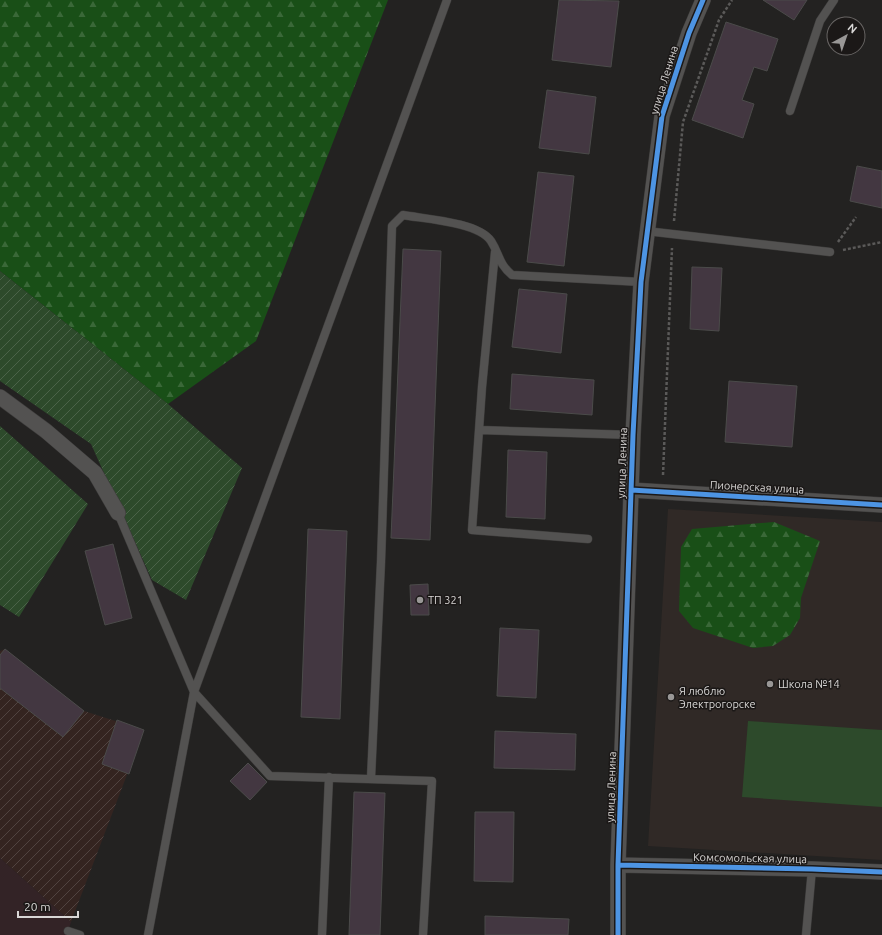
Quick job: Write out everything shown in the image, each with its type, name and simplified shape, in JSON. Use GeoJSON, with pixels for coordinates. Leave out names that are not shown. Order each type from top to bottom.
{"type":"FeatureCollection","features":[{"type":"Feature","properties":{"kind":"street","name":"улица Ленина"},"geometry":{"type":"LineString","coordinates":[[618,935],[618,865],[633,436],[646,231],[662,116],[689,33],[703,0]]}},
{"type":"Feature","properties":{"kind":"street"},"geometry":{"type":"LineString","coordinates":[[0,397],[46,431],[95,473],[118,513]]}},
{"type":"Feature","properties":{"kind":"street","name":"Пионерская улица"},"geometry":{"type":"LineString","coordinates":[[631,490],[882,505]]}},
{"type":"Feature","properties":{"kind":"street","name":"Комсомольская улица"},"geometry":{"type":"LineString","coordinates":[[618,865],[882,872]]}},
{"type":"Feature","properties":{"kind":"lane"},"geometry":{"type":"LineString","coordinates":[[148,935],[194,692],[447,0]]}},
{"type":"Feature","properties":{"kind":"lane"},"geometry":{"type":"LineString","coordinates":[[790,111],[820,22],[834,0]]}},
{"type":"Feature","properties":{"kind":"lane"},"geometry":{"type":"LineString","coordinates":[[371,778],[382,554],[392,226],[403,215],[469,227],[490,241],[499,261],[512,275],[642,282]]}},
{"type":"Feature","properties":{"kind":"lane"},"geometry":{"type":"LineString","coordinates":[[646,231],[830,252]]}},
{"type":"Feature","properties":{"kind":"lane"},"geometry":{"type":"LineString","coordinates":[[495,251],[482,387],[472,530],[588,538]]}},
{"type":"Feature","properties":{"kind":"lane"},"geometry":{"type":"LineString","coordinates":[[480,430],[633,436]]}},
{"type":"Feature","properties":{"kind":"lane"},"geometry":{"type":"LineString","coordinates":[[118,513],[194,692],[270,776],[329,776],[432,780],[423,935]]}},
{"type":"Feature","properties":{"kind":"lane"},"geometry":{"type":"LineString","coordinates":[[322,935],[329,776]]}},
{"type":"Feature","properties":{"kind":"lane"},"geometry":{"type":"LineString","coordinates":[[806,935],[812,869]]}},
{"type":"Feature","properties":{"kind":"lane"},"geometry":{"type":"LineString","coordinates":[[68,931],[80,935]]}},
{"type":"Feature","properties":{"kind":"path"},"geometry":{"type":"LineString","coordinates":[[830,252],[856,217]]}},
{"type":"Feature","properties":{"kind":"path"},"geometry":{"type":"LineString","coordinates":[[830,252],[882,242]]}},
{"type":"Feature","properties":{"kind":"shaded area","name":"Школа №14"},"geometry":{"type":"Polygon","coordinates":[[[668,509],[882,522],[882,860],[648,846],[668,509]]]}},
{"type":"Feature","properties":{"kind":"shaded area"},"geometry":{"type":"Polygon","coordinates":[[[5,649],[84,711],[144,730],[71,922],[0,858],[0,651],[5,649]]]}},
{"type":"Feature","properties":{"kind":"shaded area"},"geometry":{"type":"Polygon","coordinates":[[[0,858],[71,922],[67,935],[0,935],[0,858]]]}},
{"type":"Feature","properties":{"kind":"green space"},"geometry":{"type":"Polygon","coordinates":[[[0,0],[388,0],[256,341],[168,404],[0,271],[0,0]]]}},
{"type":"Feature","properties":{"kind":"green space"},"geometry":{"type":"Polygon","coordinates":[[[0,271],[168,404],[242,468],[186,600],[152,580],[91,444],[0,381],[0,271]]]}},
{"type":"Feature","properties":{"kind":"green space"},"geometry":{"type":"Polygon","coordinates":[[[0,426],[88,504],[19,617],[0,605],[0,426]]]}},
{"type":"Feature","properties":{"kind":"green space"},"geometry":{"type":"Polygon","coordinates":[[[774,522],[820,541],[801,598],[800,618],[790,635],[773,646],[753,648],[693,628],[679,611],[681,547],[692,529],[774,522]]]}},
{"type":"Feature","properties":{"kind":"green space"},"geometry":{"type":"Polygon","coordinates":[[[748,721],[882,730],[882,807],[742,797],[748,721]]]}},
{"type":"Feature","properties":{"kind":"building"},"geometry":{"type":"Polygon","coordinates":[[[559,0],[619,1],[611,67],[552,60],[559,0]]]}},
{"type":"Feature","properties":{"kind":"building"},"geometry":{"type":"Polygon","coordinates":[[[763,0],[807,0],[794,20],[763,0]]]}},
{"type":"Feature","properties":{"kind":"building"},"geometry":{"type":"Polygon","coordinates":[[[726,22],[778,39],[767,71],[754,67],[742,100],[754,104],[743,138],[692,120],[726,22]]]}},
{"type":"Feature","properties":{"kind":"building"},"geometry":{"type":"Polygon","coordinates":[[[547,90],[596,97],[589,154],[539,148],[547,90]]]}},
{"type":"Feature","properties":{"kind":"building"},"geometry":{"type":"Polygon","coordinates":[[[857,166],[882,171],[882,208],[850,201],[857,166]]]}},
{"type":"Feature","properties":{"kind":"building"},"geometry":{"type":"Polygon","coordinates":[[[538,172],[574,176],[564,266],[527,262],[538,172]]]}},
{"type":"Feature","properties":{"kind":"building"},"geometry":{"type":"Polygon","coordinates":[[[403,249],[441,251],[430,540],[391,538],[403,249]]]}},
{"type":"Feature","properties":{"kind":"building"},"geometry":{"type":"Polygon","coordinates":[[[692,267],[722,268],[719,331],[690,329],[692,267]]]}},
{"type":"Feature","properties":{"kind":"building"},"geometry":{"type":"Polygon","coordinates":[[[519,289],[567,294],[561,353],[512,347],[519,289]]]}},
{"type":"Feature","properties":{"kind":"building"},"geometry":{"type":"Polygon","coordinates":[[[512,374],[594,380],[592,415],[510,409],[512,374]]]}},
{"type":"Feature","properties":{"kind":"building"},"geometry":{"type":"Polygon","coordinates":[[[729,381],[797,386],[792,447],[725,442],[729,381]]]}},
{"type":"Feature","properties":{"kind":"building"},"geometry":{"type":"Polygon","coordinates":[[[508,450],[547,452],[545,519],[506,517],[508,450]]]}},
{"type":"Feature","properties":{"kind":"building"},"geometry":{"type":"Polygon","coordinates":[[[308,529],[347,531],[340,719],[301,717],[308,529]]]}},
{"type":"Feature","properties":{"kind":"building"},"geometry":{"type":"Polygon","coordinates":[[[113,544],[132,618],[105,625],[85,551],[113,544]]]}},
{"type":"Feature","properties":{"kind":"building","name":"ТП 321"},"geometry":{"type":"Polygon","coordinates":[[[428,584],[429,615],[411,615],[410,585],[428,584]]]}},
{"type":"Feature","properties":{"kind":"building"},"geometry":{"type":"Polygon","coordinates":[[[500,628],[539,630],[536,698],[497,696],[500,628]]]}},
{"type":"Feature","properties":{"kind":"building"},"geometry":{"type":"Polygon","coordinates":[[[5,649],[84,711],[63,737],[0,688],[0,655],[5,649]]]}},
{"type":"Feature","properties":{"kind":"building"},"geometry":{"type":"Polygon","coordinates":[[[117,720],[144,730],[129,774],[102,764],[117,720]]]}},
{"type":"Feature","properties":{"kind":"building"},"geometry":{"type":"Polygon","coordinates":[[[495,731],[576,734],[575,770],[494,768],[495,731]]]}},
{"type":"Feature","properties":{"kind":"building"},"geometry":{"type":"Polygon","coordinates":[[[248,763],[267,782],[250,800],[230,781],[248,763]]]}},
{"type":"Feature","properties":{"kind":"building"},"geometry":{"type":"Polygon","coordinates":[[[354,792],[385,793],[380,935],[349,935],[354,792]]]}},
{"type":"Feature","properties":{"kind":"building"},"geometry":{"type":"Polygon","coordinates":[[[475,812],[514,812],[513,882],[474,881],[475,812]]]}},
{"type":"Feature","properties":{"kind":"building"},"geometry":{"type":"Polygon","coordinates":[[[485,916],[569,919],[568,935],[485,935],[485,916]]]}},
{"type":"Feature","properties":{"kind":"cycle path"},"geometry":{"type":"LineString","coordinates":[[618,935],[618,865],[633,435],[641,282],[662,116],[689,33],[703,0]]}},
{"type":"Feature","properties":{"kind":"cycle path"},"geometry":{"type":"LineString","coordinates":[[631,490],[882,505]]}},
{"type":"Feature","properties":{"kind":"cycle path"},"geometry":{"type":"LineString","coordinates":[[618,865],[882,872]]}},
{"type":"Feature","properties":{"kind":"place","name":"ТП 321"},"geometry":{"type":"Point","coordinates":[420,600]}},
{"type":"Feature","properties":{"kind":"place","name":"Школа №14"},"geometry":{"type":"Point","coordinates":[770,684]}},
{"type":"Feature","properties":{"kind":"place","name":"Я люблю Электрогорске"},"geometry":{"type":"Point","coordinates":[671,697]}}]}
